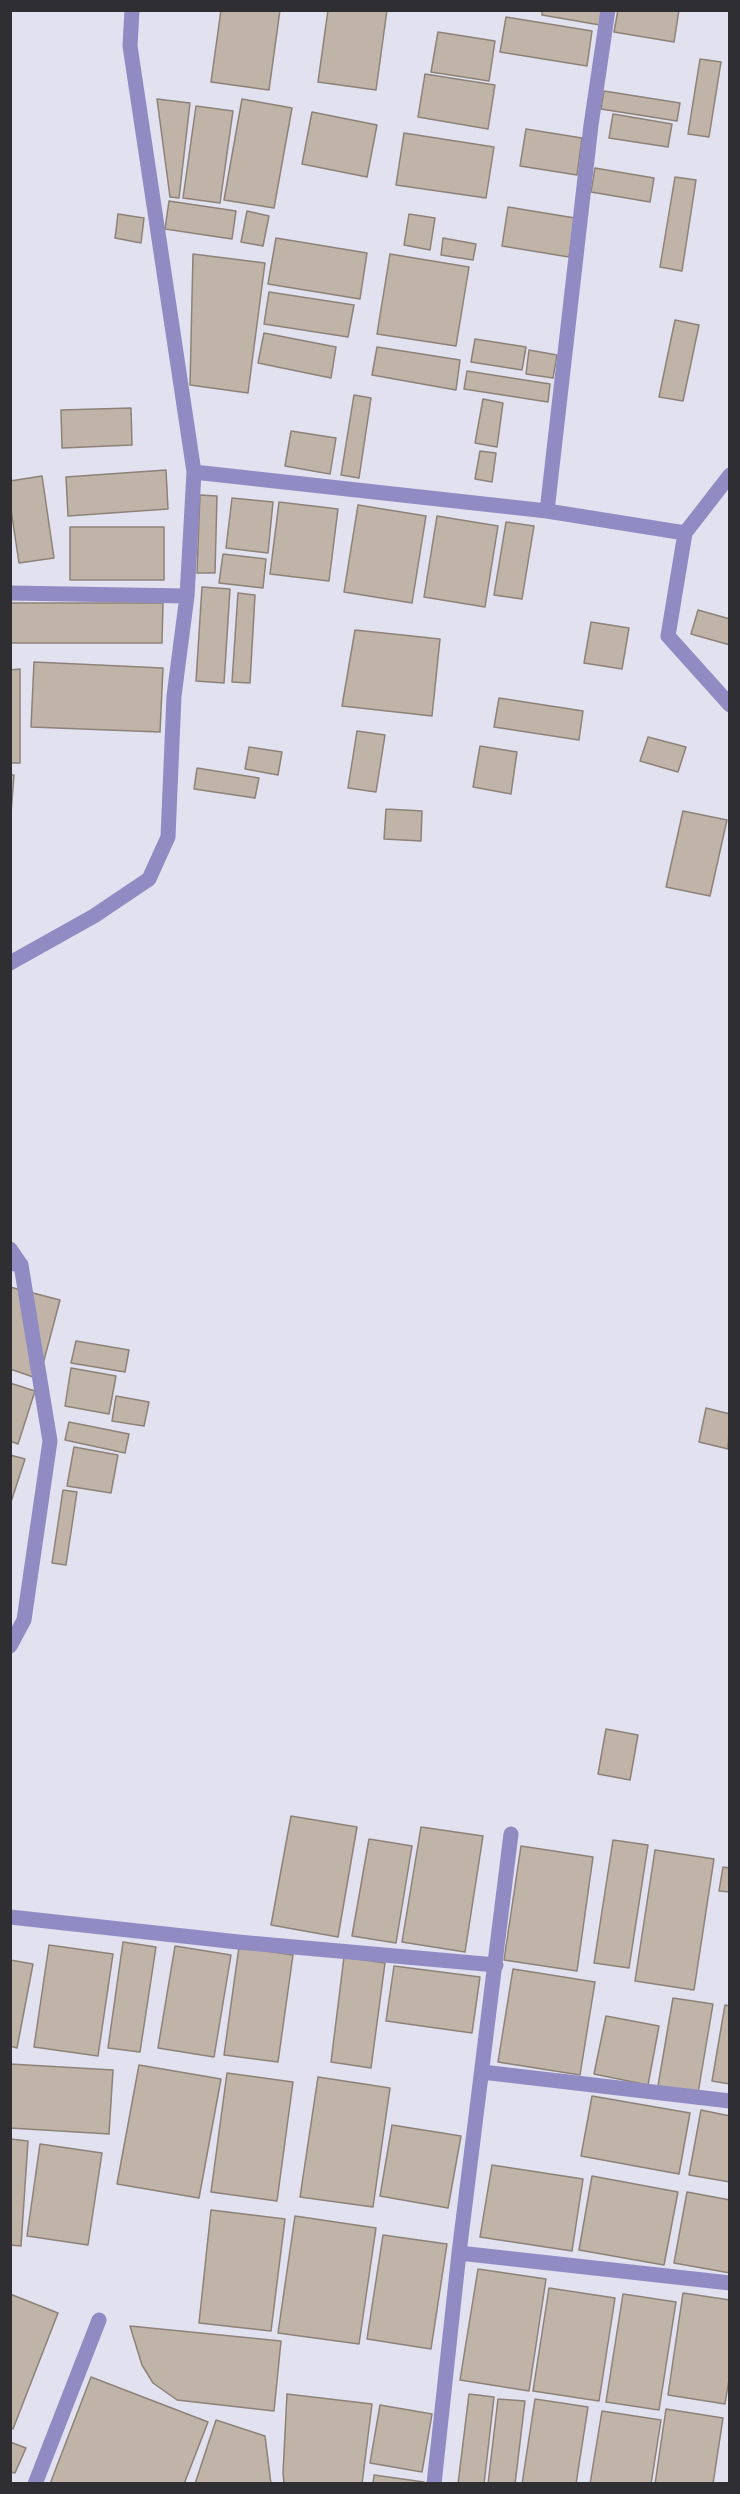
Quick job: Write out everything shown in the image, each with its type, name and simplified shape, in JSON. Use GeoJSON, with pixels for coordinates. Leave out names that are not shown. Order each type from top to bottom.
{"type":"FeatureCollection","features":[{"type":"Feature","properties":{"kind":"street"},"geometry":{"type":"LineString","coordinates":[[10,963],[94,916],[148,879],[168,837],[174,696],[187,596],[194,472],[130,46],[132,10]]}},
{"type":"Feature","properties":{"kind":"street"},"geometry":{"type":"LineString","coordinates":[[547,512],[591,125],[608,10]]}},
{"type":"Feature","properties":{"kind":"street"},"geometry":{"type":"LineString","coordinates":[[194,472],[547,512],[685,533]]}},
{"type":"Feature","properties":{"kind":"street"},"geometry":{"type":"LineString","coordinates":[[729,475],[685,533],[668,636],[729,705]]}},
{"type":"Feature","properties":{"kind":"street"},"geometry":{"type":"LineString","coordinates":[[10,593],[187,596]]}},
{"type":"Feature","properties":{"kind":"street"},"geometry":{"type":"LineString","coordinates":[[10,1249],[16,1264],[50,1441],[24,1620],[10,1646]]}},
{"type":"Feature","properties":{"kind":"street"},"geometry":{"type":"LineString","coordinates":[[434,2484],[459,2253],[511,1834]]}},
{"type":"Feature","properties":{"kind":"street"},"geometry":{"type":"LineString","coordinates":[[10,1917],[238,1942],[496,1965]]}},
{"type":"Feature","properties":{"kind":"street"},"geometry":{"type":"LineString","coordinates":[[482,2072],[729,2101]]}},
{"type":"Feature","properties":{"kind":"street"},"geometry":{"type":"LineString","coordinates":[[459,2253],[729,2283]]}},
{"type":"Feature","properties":{"kind":"street"},"geometry":{"type":"LineString","coordinates":[[35,2484],[99,2320]]}},
{"type":"Feature","properties":{"kind":"building"},"geometry":{"type":"Polygon","coordinates":[[[221,10],[280,10],[269,90],[211,82],[221,10]]]}},
{"type":"Feature","properties":{"kind":"building"},"geometry":{"type":"Polygon","coordinates":[[[328,10],[387,10],[376,90],[318,82],[328,10]]]}},
{"type":"Feature","properties":{"kind":"building"},"geometry":{"type":"Polygon","coordinates":[[[542,10],[602,10],[600,25],[542,15],[542,10]]]}},
{"type":"Feature","properties":{"kind":"building"},"geometry":{"type":"Polygon","coordinates":[[[618,10],[679,10],[674,42],[614,32],[618,10]]]}},
{"type":"Feature","properties":{"kind":"building"},"geometry":{"type":"Polygon","coordinates":[[[506,17],[592,31],[587,66],[500,52],[506,17]]]}},
{"type":"Feature","properties":{"kind":"building"},"geometry":{"type":"Polygon","coordinates":[[[438,32],[495,41],[489,81],[431,72],[438,32]]]}},
{"type":"Feature","properties":{"kind":"building"},"geometry":{"type":"Polygon","coordinates":[[[700,59],[721,62],[709,137],[688,134],[700,59]]]}},
{"type":"Feature","properties":{"kind":"building"},"geometry":{"type":"Polygon","coordinates":[[[425,74],[495,85],[488,129],[418,117],[425,74]]]}},
{"type":"Feature","properties":{"kind":"building"},"geometry":{"type":"Polygon","coordinates":[[[604,91],[680,103],[677,121],[601,109],[604,91]]]}},
{"type":"Feature","properties":{"kind":"building"},"geometry":{"type":"Polygon","coordinates":[[[157,99],[190,103],[179,198],[170,197],[157,99]]]}},
{"type":"Feature","properties":{"kind":"building"},"geometry":{"type":"Polygon","coordinates":[[[242,99],[292,108],[274,208],[224,200],[242,99]]]}},
{"type":"Feature","properties":{"kind":"building"},"geometry":{"type":"Polygon","coordinates":[[[196,106],[233,111],[220,203],[183,198],[196,106]]]}},
{"type":"Feature","properties":{"kind":"building"},"geometry":{"type":"Polygon","coordinates":[[[312,112],[377,125],[367,177],[302,164],[312,112]]]}},
{"type":"Feature","properties":{"kind":"building"},"geometry":{"type":"Polygon","coordinates":[[[613,114],[672,124],[668,147],[609,138],[613,114]]]}},
{"type":"Feature","properties":{"kind":"building"},"geometry":{"type":"Polygon","coordinates":[[[526,129],[582,138],[577,175],[520,166],[526,129]]]}},
{"type":"Feature","properties":{"kind":"building"},"geometry":{"type":"Polygon","coordinates":[[[404,133],[494,147],[486,198],[396,185],[404,133]]]}},
{"type":"Feature","properties":{"kind":"building"},"geometry":{"type":"Polygon","coordinates":[[[595,168],[654,178],[650,202],[591,192],[595,168]]]}},
{"type":"Feature","properties":{"kind":"building"},"geometry":{"type":"Polygon","coordinates":[[[675,177],[696,180],[682,271],[660,267],[675,177]]]}},
{"type":"Feature","properties":{"kind":"building"},"geometry":{"type":"Polygon","coordinates":[[[169,201],[236,211],[232,239],[165,229],[169,201]]]}},
{"type":"Feature","properties":{"kind":"building"},"geometry":{"type":"Polygon","coordinates":[[[508,207],[575,218],[569,257],[502,246],[508,207]]]}},
{"type":"Feature","properties":{"kind":"building"},"geometry":{"type":"Polygon","coordinates":[[[247,211],[269,216],[263,246],[241,242],[247,211]]]}},
{"type":"Feature","properties":{"kind":"building"},"geometry":{"type":"Polygon","coordinates":[[[118,214],[144,218],[141,243],[115,238],[118,214]]]}},
{"type":"Feature","properties":{"kind":"building"},"geometry":{"type":"Polygon","coordinates":[[[409,214],[435,218],[430,250],[404,245],[409,214]]]}},
{"type":"Feature","properties":{"kind":"building"},"geometry":{"type":"Polygon","coordinates":[[[276,238],[367,253],[360,299],[268,284],[276,238]]]}},
{"type":"Feature","properties":{"kind":"building"},"geometry":{"type":"Polygon","coordinates":[[[443,238],[476,244],[473,260],[441,255],[443,238]]]}},
{"type":"Feature","properties":{"kind":"building"},"geometry":{"type":"Polygon","coordinates":[[[193,254],[265,263],[248,393],[190,385],[193,254]]]}},
{"type":"Feature","properties":{"kind":"building"},"geometry":{"type":"Polygon","coordinates":[[[390,254],[469,267],[456,346],[377,334],[390,254]]]}},
{"type":"Feature","properties":{"kind":"building"},"geometry":{"type":"Polygon","coordinates":[[[269,292],[354,305],[348,337],[264,324],[269,292]]]}},
{"type":"Feature","properties":{"kind":"building"},"geometry":{"type":"Polygon","coordinates":[[[675,320],[699,325],[683,401],[659,397],[675,320]]]}},
{"type":"Feature","properties":{"kind":"building"},"geometry":{"type":"Polygon","coordinates":[[[264,333],[336,347],[331,378],[258,363],[264,333]]]}},
{"type":"Feature","properties":{"kind":"building"},"geometry":{"type":"Polygon","coordinates":[[[475,339],[526,347],[522,370],[471,362],[475,339]]]}},
{"type":"Feature","properties":{"kind":"building"},"geometry":{"type":"Polygon","coordinates":[[[377,347],[460,360],[456,390],[372,375],[377,347]]]}},
{"type":"Feature","properties":{"kind":"building"},"geometry":{"type":"Polygon","coordinates":[[[529,350],[557,355],[553,378],[526,374],[529,350]]]}},
{"type":"Feature","properties":{"kind":"building"},"geometry":{"type":"Polygon","coordinates":[[[467,371],[550,384],[548,402],[464,389],[467,371]]]}},
{"type":"Feature","properties":{"kind":"building"},"geometry":{"type":"Polygon","coordinates":[[[354,395],[371,398],[359,478],[341,475],[354,395]]]}},
{"type":"Feature","properties":{"kind":"building"},"geometry":{"type":"Polygon","coordinates":[[[483,399],[503,403],[497,447],[475,443],[483,399]]]}},
{"type":"Feature","properties":{"kind":"building"},"geometry":{"type":"Polygon","coordinates":[[[131,408],[132,445],[62,448],[61,410],[131,408]]]}},
{"type":"Feature","properties":{"kind":"building"},"geometry":{"type":"Polygon","coordinates":[[[291,431],[336,438],[330,474],[285,466],[291,431]]]}},
{"type":"Feature","properties":{"kind":"building"},"geometry":{"type":"Polygon","coordinates":[[[480,451],[496,453],[492,482],[475,479],[480,451]]]}},
{"type":"Feature","properties":{"kind":"building"},"geometry":{"type":"Polygon","coordinates":[[[166,470],[168,509],[68,516],[66,477],[166,470]]]}},
{"type":"Feature","properties":{"kind":"building"},"geometry":{"type":"Polygon","coordinates":[[[42,476],[54,558],[19,563],[10,503],[10,481],[42,476]]]}},
{"type":"Feature","properties":{"kind":"building"},"geometry":{"type":"Polygon","coordinates":[[[200,495],[217,496],[215,573],[197,573],[200,495]]]}},
{"type":"Feature","properties":{"kind":"building"},"geometry":{"type":"Polygon","coordinates":[[[232,498],[273,502],[268,553],[226,548],[232,498]]]}},
{"type":"Feature","properties":{"kind":"building"},"geometry":{"type":"Polygon","coordinates":[[[279,502],[338,509],[329,581],[270,574],[279,502]]]}},
{"type":"Feature","properties":{"kind":"building"},"geometry":{"type":"Polygon","coordinates":[[[358,505],[426,516],[412,603],[344,592],[358,505]]]}},
{"type":"Feature","properties":{"kind":"building"},"geometry":{"type":"Polygon","coordinates":[[[437,516],[498,526],[485,607],[424,597],[437,516]]]}},
{"type":"Feature","properties":{"kind":"building"},"geometry":{"type":"Polygon","coordinates":[[[506,522],[534,526],[522,599],[494,595],[506,522]]]}},
{"type":"Feature","properties":{"kind":"building"},"geometry":{"type":"Polygon","coordinates":[[[70,527],[164,527],[164,580],[70,580],[70,527]]]}},
{"type":"Feature","properties":{"kind":"building"},"geometry":{"type":"Polygon","coordinates":[[[223,554],[266,559],[263,588],[219,583],[223,554]]]}},
{"type":"Feature","properties":{"kind":"building"},"geometry":{"type":"Polygon","coordinates":[[[202,587],[230,589],[224,683],[196,681],[202,587]]]}},
{"type":"Feature","properties":{"kind":"building"},"geometry":{"type":"Polygon","coordinates":[[[238,593],[255,595],[250,683],[232,682],[238,593]]]}},
{"type":"Feature","properties":{"kind":"building"},"geometry":{"type":"Polygon","coordinates":[[[10,603],[163,603],[162,643],[10,643],[10,603]]]}},
{"type":"Feature","properties":{"kind":"building"},"geometry":{"type":"Polygon","coordinates":[[[698,610],[730,619],[730,645],[691,634],[698,610]]]}},
{"type":"Feature","properties":{"kind":"building"},"geometry":{"type":"Polygon","coordinates":[[[591,622],[629,628],[622,669],[584,663],[591,622]]]}},
{"type":"Feature","properties":{"kind":"building"},"geometry":{"type":"Polygon","coordinates":[[[355,630],[440,639],[432,716],[342,706],[355,630]]]}},
{"type":"Feature","properties":{"kind":"building"},"geometry":{"type":"Polygon","coordinates":[[[34,662],[163,668],[160,732],[31,727],[34,662]]]}},
{"type":"Feature","properties":{"kind":"building"},"geometry":{"type":"Polygon","coordinates":[[[20,669],[20,763],[10,763],[10,670],[20,669]]]}},
{"type":"Feature","properties":{"kind":"building"},"geometry":{"type":"Polygon","coordinates":[[[499,698],[583,711],[579,740],[494,727],[499,698]]]}},
{"type":"Feature","properties":{"kind":"building"},"geometry":{"type":"Polygon","coordinates":[[[357,731],[385,735],[376,792],[348,788],[357,731]]]}},
{"type":"Feature","properties":{"kind":"building"},"geometry":{"type":"Polygon","coordinates":[[[648,737],[686,747],[678,772],[640,761],[648,737]]]}},
{"type":"Feature","properties":{"kind":"building"},"geometry":{"type":"Polygon","coordinates":[[[480,746],[517,752],[511,794],[473,787],[480,746]]]}},
{"type":"Feature","properties":{"kind":"building"},"geometry":{"type":"Polygon","coordinates":[[[249,747],[282,752],[278,775],[245,769],[249,747]]]}},
{"type":"Feature","properties":{"kind":"building"},"geometry":{"type":"Polygon","coordinates":[[[197,768],[259,778],[255,798],[194,789],[197,768]]]}},
{"type":"Feature","properties":{"kind":"building"},"geometry":{"type":"Polygon","coordinates":[[[10,775],[14,775],[10,826],[10,775]]]}},
{"type":"Feature","properties":{"kind":"building"},"geometry":{"type":"Polygon","coordinates":[[[386,809],[422,811],[421,841],[384,839],[386,809]]]}},
{"type":"Feature","properties":{"kind":"building"},"geometry":{"type":"Polygon","coordinates":[[[683,811],[727,820],[710,896],[666,887],[683,811]]]}},
{"type":"Feature","properties":{"kind":"building"},"geometry":{"type":"Polygon","coordinates":[[[10,1287],[60,1300],[39,1379],[10,1369],[10,1287]]]}},
{"type":"Feature","properties":{"kind":"building"},"geometry":{"type":"Polygon","coordinates":[[[76,1341],[129,1350],[125,1372],[71,1363],[76,1341]]]}},
{"type":"Feature","properties":{"kind":"building"},"geometry":{"type":"Polygon","coordinates":[[[71,1368],[116,1376],[109,1414],[65,1406],[71,1368]]]}},
{"type":"Feature","properties":{"kind":"building"},"geometry":{"type":"Polygon","coordinates":[[[10,1383],[35,1391],[18,1444],[10,1441],[10,1383]]]}},
{"type":"Feature","properties":{"kind":"building"},"geometry":{"type":"Polygon","coordinates":[[[116,1396],[149,1402],[144,1426],[112,1421],[116,1396]]]}},
{"type":"Feature","properties":{"kind":"building"},"geometry":{"type":"Polygon","coordinates":[[[706,1408],[730,1414],[728,1449],[699,1442],[706,1408]]]}},
{"type":"Feature","properties":{"kind":"building"},"geometry":{"type":"Polygon","coordinates":[[[69,1422],[129,1434],[125,1453],[65,1440],[69,1422]]]}},
{"type":"Feature","properties":{"kind":"building"},"geometry":{"type":"Polygon","coordinates":[[[74,1447],[118,1455],[111,1493],[67,1486],[74,1447]]]}},
{"type":"Feature","properties":{"kind":"building"},"geometry":{"type":"Polygon","coordinates":[[[10,1455],[25,1459],[10,1505],[10,1455]]]}},
{"type":"Feature","properties":{"kind":"building"},"geometry":{"type":"Polygon","coordinates":[[[63,1490],[77,1492],[66,1565],[52,1563],[63,1490]]]}},
{"type":"Feature","properties":{"kind":"building"},"geometry":{"type":"Polygon","coordinates":[[[606,1729],[638,1735],[630,1780],[598,1774],[606,1729]]]}},
{"type":"Feature","properties":{"kind":"building"},"geometry":{"type":"Polygon","coordinates":[[[291,1816],[357,1827],[338,1937],[271,1925],[291,1816]]]}},
{"type":"Feature","properties":{"kind":"building"},"geometry":{"type":"Polygon","coordinates":[[[421,1827],[483,1836],[465,1952],[402,1942],[421,1827]]]}},
{"type":"Feature","properties":{"kind":"building"},"geometry":{"type":"Polygon","coordinates":[[[369,1839],[412,1846],[396,1943],[352,1936],[369,1839]]]}},
{"type":"Feature","properties":{"kind":"building"},"geometry":{"type":"Polygon","coordinates":[[[613,1840],[648,1845],[629,1968],[594,1963],[613,1840]]]}},
{"type":"Feature","properties":{"kind":"building"},"geometry":{"type":"Polygon","coordinates":[[[521,1846],[593,1857],[577,1971],[504,1960],[521,1846]]]}},
{"type":"Feature","properties":{"kind":"building"},"geometry":{"type":"Polygon","coordinates":[[[655,1850],[714,1859],[694,1990],[635,1981],[655,1850]]]}},
{"type":"Feature","properties":{"kind":"building"},"geometry":{"type":"Polygon","coordinates":[[[723,1867],[730,1868],[730,1892],[719,1891],[723,1867]]]}},
{"type":"Feature","properties":{"kind":"building"},"geometry":{"type":"Polygon","coordinates":[[[123,1942],[156,1947],[140,2052],[108,2048],[123,1942]]]}},
{"type":"Feature","properties":{"kind":"building"},"geometry":{"type":"Polygon","coordinates":[[[49,1945],[113,1954],[98,2056],[34,2047],[49,1945]]]}},
{"type":"Feature","properties":{"kind":"building"},"geometry":{"type":"Polygon","coordinates":[[[175,1946],[231,1955],[214,2057],[158,2048],[175,1946]]]}},
{"type":"Feature","properties":{"kind":"building"},"geometry":{"type":"Polygon","coordinates":[[[239,1947],[293,1955],[278,2062],[224,2055],[239,1947]]]}},
{"type":"Feature","properties":{"kind":"building"},"geometry":{"type":"Polygon","coordinates":[[[344,1957],[385,1963],[371,2068],[331,2062],[344,1957]]]}},
{"type":"Feature","properties":{"kind":"building"},"geometry":{"type":"Polygon","coordinates":[[[10,1960],[33,1964],[17,2048],[10,2046],[10,1960]]]}},
{"type":"Feature","properties":{"kind":"building"},"geometry":{"type":"Polygon","coordinates":[[[394,1966],[480,1977],[472,2033],[386,2021],[394,1966]]]}},
{"type":"Feature","properties":{"kind":"building"},"geometry":{"type":"Polygon","coordinates":[[[513,1969],[595,1982],[580,2075],[498,2062],[513,1969]]]}},
{"type":"Feature","properties":{"kind":"building"},"geometry":{"type":"Polygon","coordinates":[[[673,1998],[713,2004],[698,2093],[658,2086],[673,1998]]]}},
{"type":"Feature","properties":{"kind":"building"},"geometry":{"type":"Polygon","coordinates":[[[725,2005],[730,2006],[730,2084],[712,2081],[725,2005]]]}},
{"type":"Feature","properties":{"kind":"building"},"geometry":{"type":"Polygon","coordinates":[[[606,2016],[659,2026],[648,2085],[594,2074],[606,2016]]]}},
{"type":"Feature","properties":{"kind":"building"},"geometry":{"type":"Polygon","coordinates":[[[10,2064],[113,2070],[109,2134],[10,2128],[10,2064]]]}},
{"type":"Feature","properties":{"kind":"building"},"geometry":{"type":"Polygon","coordinates":[[[139,2065],[221,2079],[199,2198],[117,2184],[139,2065]]]}},
{"type":"Feature","properties":{"kind":"building"},"geometry":{"type":"Polygon","coordinates":[[[227,2073],[293,2082],[277,2201],[211,2192],[227,2073]]]}},
{"type":"Feature","properties":{"kind":"building"},"geometry":{"type":"Polygon","coordinates":[[[318,2077],[390,2088],[373,2207],[300,2197],[318,2077]]]}},
{"type":"Feature","properties":{"kind":"building"},"geometry":{"type":"Polygon","coordinates":[[[592,2096],[690,2113],[679,2174],[581,2156],[592,2096]]]}},
{"type":"Feature","properties":{"kind":"building"},"geometry":{"type":"Polygon","coordinates":[[[701,2110],[730,2116],[730,2182],[689,2175],[701,2110]]]}},
{"type":"Feature","properties":{"kind":"building"},"geometry":{"type":"Polygon","coordinates":[[[392,2125],[461,2136],[448,2208],[380,2196],[392,2125]]]}},
{"type":"Feature","properties":{"kind":"building"},"geometry":{"type":"Polygon","coordinates":[[[10,2139],[28,2141],[21,2246],[10,2245],[10,2139]]]}},
{"type":"Feature","properties":{"kind":"building"},"geometry":{"type":"Polygon","coordinates":[[[40,2144],[102,2153],[88,2245],[27,2236],[40,2144]]]}},
{"type":"Feature","properties":{"kind":"building"},"geometry":{"type":"Polygon","coordinates":[[[492,2165],[583,2179],[572,2251],[480,2237],[492,2165]]]}},
{"type":"Feature","properties":{"kind":"building"},"geometry":{"type":"Polygon","coordinates":[[[592,2176],[678,2192],[664,2265],[579,2250],[592,2176]]]}},
{"type":"Feature","properties":{"kind":"building"},"geometry":{"type":"Polygon","coordinates":[[[687,2192],[730,2200],[730,2273],[674,2263],[687,2192]]]}},
{"type":"Feature","properties":{"kind":"building"},"geometry":{"type":"Polygon","coordinates":[[[211,2210],[285,2219],[271,2331],[199,2323],[211,2210]]]}},
{"type":"Feature","properties":{"kind":"building"},"geometry":{"type":"Polygon","coordinates":[[[295,2216],[376,2228],[359,2344],[278,2333],[295,2216]]]}},
{"type":"Feature","properties":{"kind":"building"},"geometry":{"type":"Polygon","coordinates":[[[383,2235],[447,2244],[431,2349],[367,2339],[383,2235]]]}},
{"type":"Feature","properties":{"kind":"building"},"geometry":{"type":"Polygon","coordinates":[[[478,2269],[546,2279],[529,2391],[460,2380],[478,2269]]]}},
{"type":"Feature","properties":{"kind":"building"},"geometry":{"type":"Polygon","coordinates":[[[549,2288],[615,2298],[599,2401],[533,2391],[549,2288]]]}},
{"type":"Feature","properties":{"kind":"building"},"geometry":{"type":"Polygon","coordinates":[[[683,2293],[730,2300],[730,2373],[725,2404],[668,2395],[683,2293]]]}},
{"type":"Feature","properties":{"kind":"building"},"geometry":{"type":"Polygon","coordinates":[[[10,2294],[58,2313],[13,2429],[10,2427],[10,2294]]]}},
{"type":"Feature","properties":{"kind":"building"},"geometry":{"type":"Polygon","coordinates":[[[623,2294],[676,2302],[659,2410],[606,2402],[623,2294]]]}},
{"type":"Feature","properties":{"kind":"building"},"geometry":{"type":"Polygon","coordinates":[[[130,2326],[281,2341],[274,2411],[177,2400],[153,2383],[142,2365],[130,2326]]]}},
{"type":"Feature","properties":{"kind":"building"},"geometry":{"type":"Polygon","coordinates":[[[91,2377],[208,2422],[184,2484],[50,2484],[91,2377]]]}},
{"type":"Feature","properties":{"kind":"building"},"geometry":{"type":"Polygon","coordinates":[[[287,2394],[372,2404],[362,2484],[284,2484],[287,2394]]]}},
{"type":"Feature","properties":{"kind":"building"},"geometry":{"type":"Polygon","coordinates":[[[469,2394],[494,2397],[484,2484],[458,2484],[469,2394]]]}},
{"type":"Feature","properties":{"kind":"building"},"geometry":{"type":"Polygon","coordinates":[[[498,2399],[525,2401],[515,2484],[488,2484],[498,2399]]]}},
{"type":"Feature","properties":{"kind":"building"},"geometry":{"type":"Polygon","coordinates":[[[535,2399],[588,2407],[576,2484],[522,2484],[535,2399]]]}},
{"type":"Feature","properties":{"kind":"building"},"geometry":{"type":"Polygon","coordinates":[[[380,2405],[432,2414],[422,2472],[370,2463],[380,2405]]]}},
{"type":"Feature","properties":{"kind":"building"},"geometry":{"type":"Polygon","coordinates":[[[666,2409],[723,2418],[713,2484],[655,2484],[666,2409]]]}},
{"type":"Feature","properties":{"kind":"building"},"geometry":{"type":"Polygon","coordinates":[[[602,2411],[661,2420],[651,2484],[590,2484],[602,2411]]]}},
{"type":"Feature","properties":{"kind":"building"},"geometry":{"type":"Polygon","coordinates":[[[216,2420],[265,2436],[271,2484],[195,2484],[216,2420]]]}},
{"type":"Feature","properties":{"kind":"building"},"geometry":{"type":"Polygon","coordinates":[[[10,2442],[26,2448],[15,2473],[10,2472],[10,2442]]]}},
{"type":"Feature","properties":{"kind":"building"},"geometry":{"type":"Polygon","coordinates":[[[374,2475],[424,2482],[424,2484],[373,2484],[374,2475]]]}}]}
